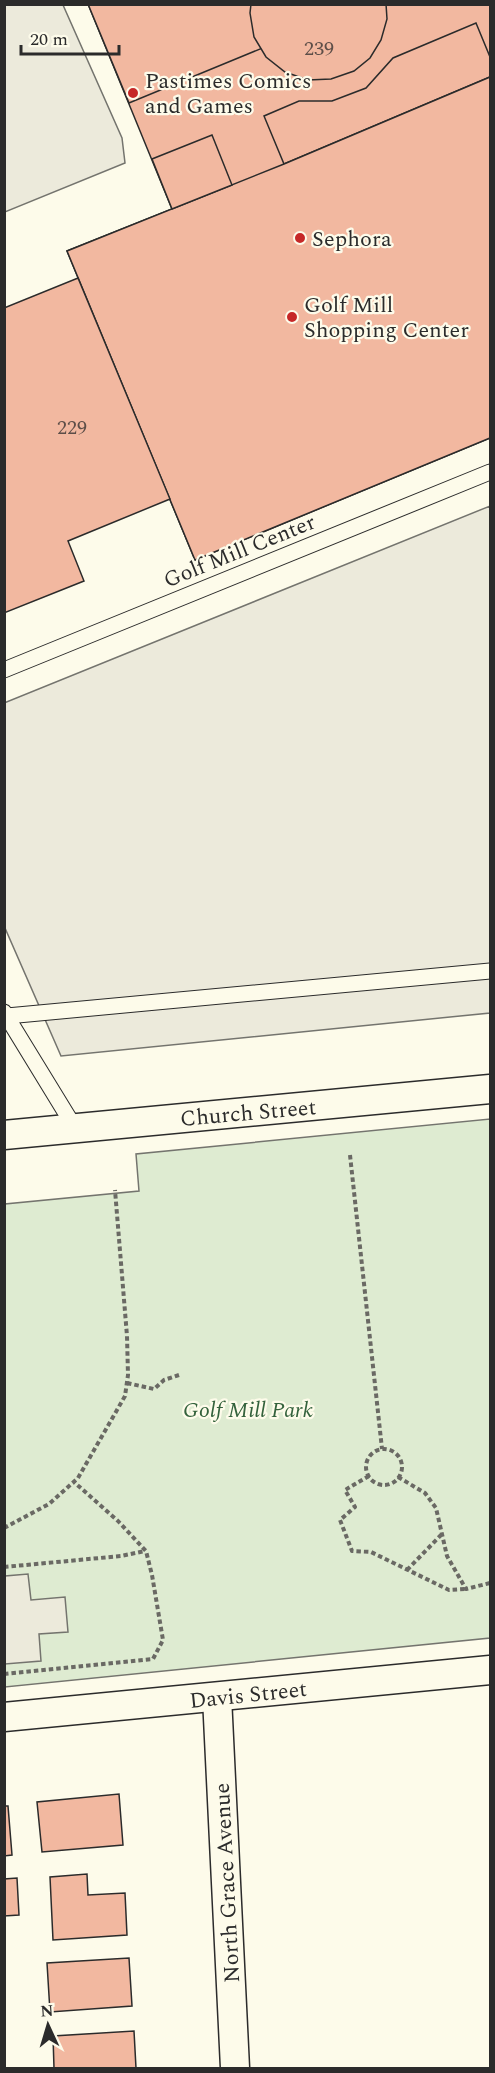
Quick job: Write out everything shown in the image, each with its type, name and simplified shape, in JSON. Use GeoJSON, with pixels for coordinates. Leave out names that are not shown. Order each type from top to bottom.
{"type":"FeatureCollection","features":[{"type":"Feature","properties":{"kind":"street","name":"Church Street"},"geometry":{"type":"LineString","coordinates":[[4,1135],[490,1089]]}},
{"type":"Feature","properties":{"kind":"street","name":"Davis Street"},"geometry":{"type":"LineString","coordinates":[[4,1718],[490,1670]]}},
{"type":"Feature","properties":{"kind":"street","name":"North Grace Avenue"},"geometry":{"type":"LineString","coordinates":[[217,1697],[235,2068]]}},
{"type":"Feature","properties":{"kind":"lane","name":"Golf Mill Center"},"geometry":{"type":"LineString","coordinates":[[4,670],[490,472]]}},
{"type":"Feature","properties":{"kind":"lane"},"geometry":{"type":"LineString","coordinates":[[75,1128],[6,1014],[490,971]]}},
{"type":"Feature","properties":{"kind":"path"},"geometry":{"type":"LineString","coordinates":[[350,1155],[382,1449]]}},
{"type":"Feature","properties":{"kind":"path"},"geometry":{"type":"LineString","coordinates":[[4,1528],[49,1504],[74,1482],[125,1396],[127,1336],[115,1190]]}},
{"type":"Feature","properties":{"kind":"path"},"geometry":{"type":"LineString","coordinates":[[126,1383],[154,1389],[164,1380],[179,1375]]}},
{"type":"Feature","properties":{"kind":"path"},"geometry":{"type":"LineString","coordinates":[[382,1449],[393,1452],[397,1456],[401,1466],[398,1477],[394,1481],[383,1485],[372,1481],[369,1476],[366,1465],[371,1454],[382,1449]]}},
{"type":"Feature","properties":{"kind":"path"},"geometry":{"type":"LineString","coordinates":[[369,1476],[345,1490],[356,1507],[340,1520],[352,1551],[371,1552],[449,1590],[466,1589],[490,1583]]}},
{"type":"Feature","properties":{"kind":"path"},"geometry":{"type":"LineString","coordinates":[[398,1477],[425,1493],[436,1508],[447,1556],[466,1589]]}},
{"type":"Feature","properties":{"kind":"path"},"geometry":{"type":"LineString","coordinates":[[4,1674],[153,1659],[163,1640],[146,1551],[118,1521],[74,1482]]}},
{"type":"Feature","properties":{"kind":"path"},"geometry":{"type":"LineString","coordinates":[[407,1570],[441,1534]]}},
{"type":"Feature","properties":{"kind":"path"},"geometry":{"type":"LineString","coordinates":[[4,1568],[120,1556],[146,1551]]}},
{"type":"Feature","properties":{"kind":"green space","name":"Golf Mill Park"},"geometry":{"type":"Polygon","coordinates":[[[490,1119],[490,1638],[5,1687],[5,1204],[139,1191],[136,1154],[490,1119]]]}},
{"type":"Feature","properties":{"kind":"shaded area"},"geometry":{"type":"Polygon","coordinates":[[[5,4],[63,5],[122,138],[125,163],[5,212],[5,4]]]}},
{"type":"Feature","properties":{"kind":"shaded area"},"geometry":{"type":"Polygon","coordinates":[[[490,506],[490,1013],[61,1056],[5,928],[4,703],[490,506]]]}},
{"type":"Feature","properties":{"kind":"shaded area"},"geometry":{"type":"Polygon","coordinates":[[[28,1574],[31,1600],[65,1597],[68,1632],[39,1634],[41,1661],[5,1664],[5,1576],[28,1574]]]}},
{"type":"Feature","properties":{"kind":"building","name":"Golf Mill Shopping Center"},"geometry":{"type":"Polygon","coordinates":[[[88,4],[490,4],[490,438],[195,560],[67,251],[172,209],[88,4]]]}},
{"type":"Feature","properties":{"kind":"building"},"geometry":{"type":"Polygon","coordinates":[[[88,4],[369,4],[129,103],[88,4]]]}},
{"type":"Feature","properties":{"kind":"building"},"geometry":{"type":"Polygon","coordinates":[[[251,4],[386,4],[387,19],[381,40],[370,58],[354,71],[331,79],[308,80],[285,72],[266,57],[254,37],[250,13],[251,4]]]}},
{"type":"Feature","properties":{"kind":"building"},"geometry":{"type":"Polygon","coordinates":[[[476,23],[490,57],[490,77],[284,164],[264,116],[299,101],[332,101],[366,88],[393,58],[476,23]]]}},
{"type":"Feature","properties":{"kind":"building","name":"Golf Mill Shopping Center"},"geometry":{"type":"Polygon","coordinates":[[[490,77],[490,438],[195,560],[67,251],[284,164],[490,77]]]}},
{"type":"Feature","properties":{"kind":"building"},"geometry":{"type":"Polygon","coordinates":[[[212,135],[232,185],[172,209],[152,159],[212,135]]]}},
{"type":"Feature","properties":{"kind":"building"},"geometry":{"type":"Polygon","coordinates":[[[78,278],[170,499],[68,541],[84,581],[4,613],[4,308],[78,278]]]}},
{"type":"Feature","properties":{"kind":"building"},"geometry":{"type":"Polygon","coordinates":[[[119,1794],[123,1845],[42,1852],[37,1802],[119,1794]]]}},
{"type":"Feature","properties":{"kind":"building"},"geometry":{"type":"Polygon","coordinates":[[[4,1806],[8,1806],[12,1855],[4,1856],[4,1806]]]}},
{"type":"Feature","properties":{"kind":"building"},"geometry":{"type":"Polygon","coordinates":[[[87,1874],[88,1895],[125,1893],[127,1935],[53,1940],[50,1877],[87,1874]]]}},
{"type":"Feature","properties":{"kind":"building"},"geometry":{"type":"Polygon","coordinates":[[[17,1878],[19,1915],[4,1916],[4,1879],[17,1878]]]}},
{"type":"Feature","properties":{"kind":"building"},"geometry":{"type":"Polygon","coordinates":[[[129,1958],[132,2006],[50,2012],[47,1963],[129,1958]]]}},
{"type":"Feature","properties":{"kind":"building"},"geometry":{"type":"Polygon","coordinates":[[[134,2031],[136,2068],[54,2068],[53,2036],[134,2031]]]}},
{"type":"Feature","properties":{"kind":"place","name":"Pastimes Comics and Games"},"geometry":{"type":"Point","coordinates":[133,93]}},
{"type":"Feature","properties":{"kind":"place","name":"Sephora"},"geometry":{"type":"Point","coordinates":[300,238]}},
{"type":"Feature","properties":{"kind":"place","name":"Golf Mill Shopping Center"},"geometry":{"type":"Point","coordinates":[292,317]}}]}
